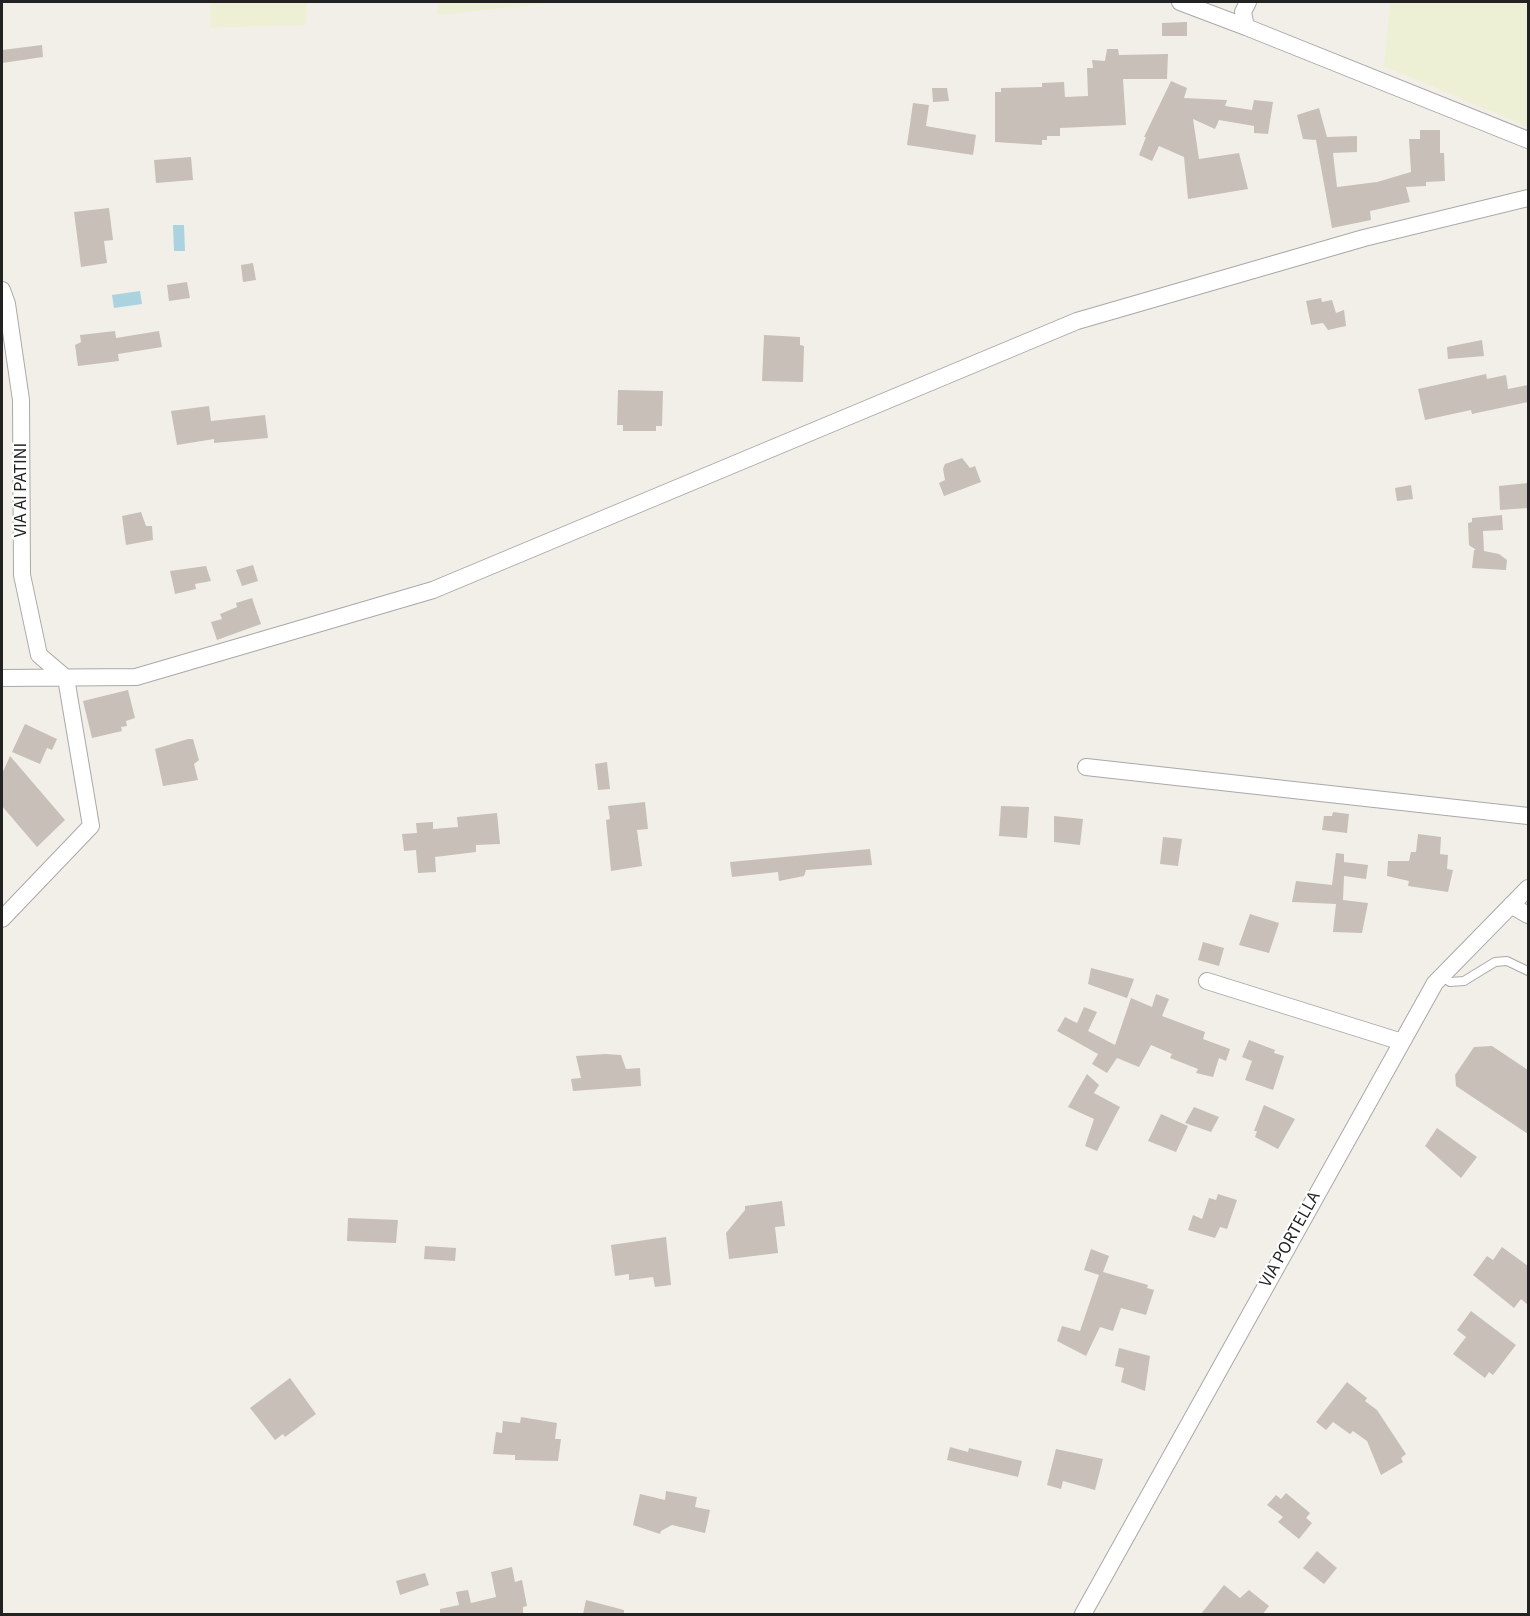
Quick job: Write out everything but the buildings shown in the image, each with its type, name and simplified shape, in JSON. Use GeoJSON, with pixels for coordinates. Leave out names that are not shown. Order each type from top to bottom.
{"type":"FeatureCollection","features":[{"type":"Feature","properties":{"kind":"street"},"geometry":{"type":"LineString","coordinates":[[1180,2],[1528,140]]}},
{"type":"Feature","properties":{"kind":"street"},"geometry":{"type":"LineString","coordinates":[[1246,27],[1243,12],[1248,2]]}},
{"type":"Feature","properties":{"kind":"street"},"geometry":{"type":"LineString","coordinates":[[2,678],[136,677],[433,590],[1077,321],[1364,238],[1528,198]]}},
{"type":"Feature","properties":{"kind":"street","name":"VIA AI PATINI"},"geometry":{"type":"LineString","coordinates":[[2,290],[7,304],[21,400],[22,575],[39,655],[66,678]]}},
{"type":"Feature","properties":{"kind":"street"},"geometry":{"type":"LineString","coordinates":[[2,919],[91,826],[66,678]]}},
{"type":"Feature","properties":{"kind":"street"},"geometry":{"type":"LineString","coordinates":[[1086,767],[1528,816]]}},
{"type":"Feature","properties":{"kind":"street","name":"VIA PORTELLA"},"geometry":{"type":"LineString","coordinates":[[1083,1614],[1435,982],[1528,888]]}},
{"type":"Feature","properties":{"kind":"street"},"geometry":{"type":"LineString","coordinates":[[1511,905],[1528,915]]}},
{"type":"Feature","properties":{"kind":"street"},"geometry":{"type":"LineString","coordinates":[[1207,981],[1402,1042]]}},
{"type":"Feature","properties":{"kind":"lane"},"geometry":{"type":"LineString","coordinates":[[1441,976],[1450,982],[1464,981],[1495,962],[1507,961],[1528,971]]}},
{"type":"Feature","properties":{"kind":"green space"},"geometry":{"type":"Polygon","coordinates":[[[211,2],[307,2],[306,25],[210,28],[211,2]]]}},
{"type":"Feature","properties":{"kind":"green space"},"geometry":{"type":"Polygon","coordinates":[[[438,2],[560,2],[437,15],[438,2]]]}},
{"type":"Feature","properties":{"kind":"green space"},"geometry":{"type":"Polygon","coordinates":[[[1390,2],[1528,2],[1528,127],[1384,66],[1390,2]]]}},
{"type":"Feature","properties":{"kind":"water"},"geometry":{"type":"Polygon","coordinates":[[[173,225],[184,225],[185,251],[174,251],[173,225]]]}},
{"type":"Feature","properties":{"kind":"water"},"geometry":{"type":"Polygon","coordinates":[[[140,291],[142,304],[114,308],[112,295],[140,291]]]}}]}
